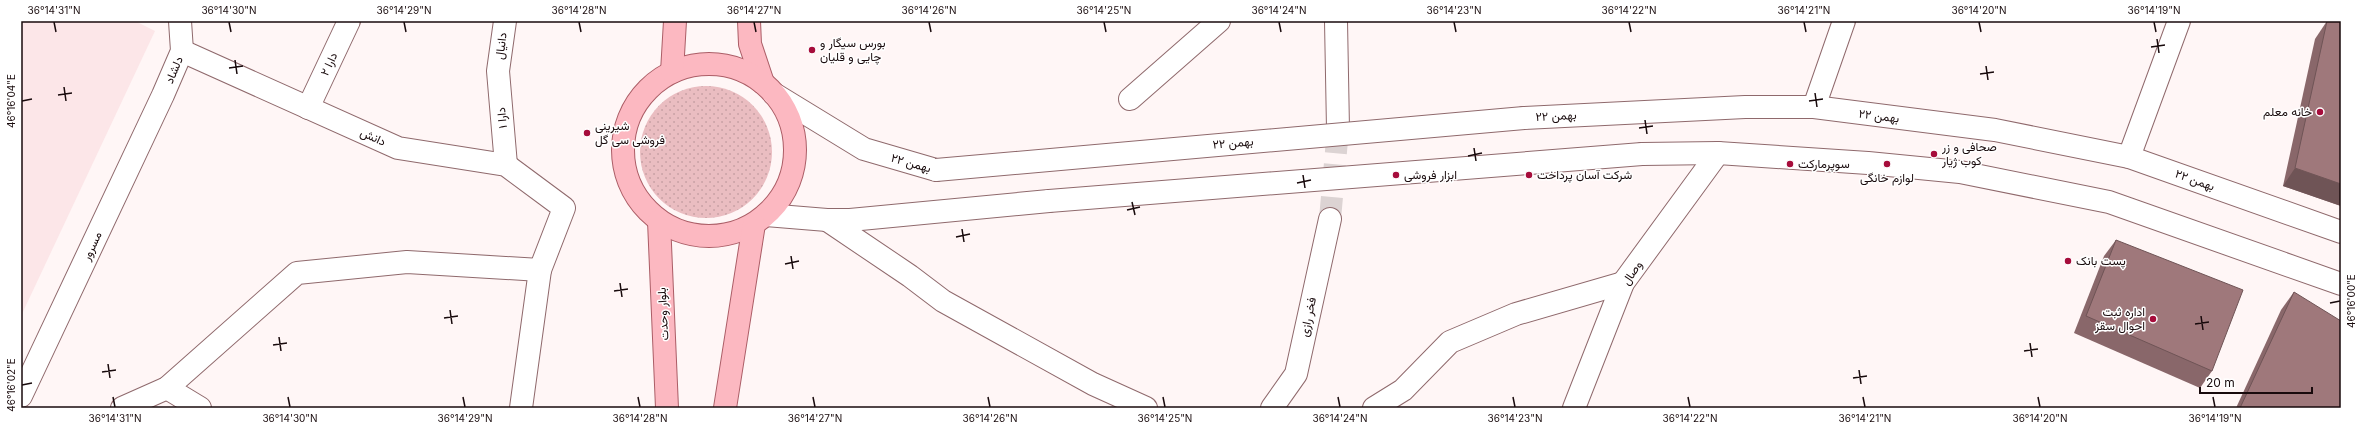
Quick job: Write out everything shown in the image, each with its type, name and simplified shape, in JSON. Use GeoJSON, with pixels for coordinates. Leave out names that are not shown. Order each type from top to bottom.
{"type":"FeatureCollection","features":[{"type":"Feature","properties":{"kind":"main road"},"geometry":{"type":"LineString","coordinates":[[672,72],[674,21]]}},
{"type":"Feature","properties":{"kind":"main road"},"geometry":{"type":"LineString","coordinates":[[749,21],[750,44],[769,88],[789,116],[795,142],[793,169],[783,194],[760,220],[736,233],[716,236],[696,236],[676,230],[659,220],[641,203],[629,180],[623,155],[625,130],[635,106],[651,86],[672,72],[690,66],[710,63],[729,66],[747,72],[769,88]]}},
{"type":"Feature","properties":{"kind":"main road","name":"بلوار وحدت"},"geometry":{"type":"LineString","coordinates":[[659,220],[667,408]]}},
{"type":"Feature","properties":{"kind":"main road"},"geometry":{"type":"LineString","coordinates":[[725,408],[760,220]]}},
{"type":"Feature","properties":{"kind":"street","name":"دلشاد"},"geometry":{"type":"LineString","coordinates":[[164,95],[182,51],[180,21]]}},
{"type":"Feature","properties":{"kind":"street","name":"دارا ۲"},"geometry":{"type":"LineString","coordinates":[[308,108],[349,21]]}},
{"type":"Feature","properties":{"kind":"street","name":"دانیال"},"geometry":{"type":"LineString","coordinates":[[498,72],[505,21]]}},
{"type":"Feature","properties":{"kind":"street"},"geometry":{"type":"LineString","coordinates":[[1130,99],[1219,21]]}},
{"type":"Feature","properties":{"kind":"street"},"geometry":{"type":"LineString","coordinates":[[1336,21],[1338,129]]}},
{"type":"Feature","properties":{"kind":"street"},"geometry":{"type":"LineString","coordinates":[[1814,108],[1844,21]]}},
{"type":"Feature","properties":{"kind":"street"},"geometry":{"type":"LineString","coordinates":[[2129,156],[2179,21]]}},
{"type":"Feature","properties":{"kind":"street","name":"دانش"},"geometry":{"type":"LineString","coordinates":[[182,51],[398,148],[506,165],[564,208],[540,270]]}},
{"type":"Feature","properties":{"kind":"street","name":"دارا ۱"},"geometry":{"type":"LineString","coordinates":[[498,72],[506,165]]}},
{"type":"Feature","properties":{"kind":"street","name":"۲۲ بهمن"},"geometry":{"type":"LineString","coordinates":[[769,88],[864,149],[936,170],[1524,118],[1745,107],[1814,108],[1995,130],[2129,156],[2341,232]]}},
{"type":"Feature","properties":{"kind":"street","name":"مسرور"},"geometry":{"type":"LineString","coordinates":[[21,396],[164,95]]}},
{"type":"Feature","properties":{"kind":"street"},"geometry":{"type":"LineString","coordinates":[[760,220],[827,220],[1642,154],[1718,153],[1868,163],[1960,172],[2102,200],[2341,284]]}},
{"type":"Feature","properties":{"kind":"street","name":"وصال"},"geometry":{"type":"LineString","coordinates":[[1574,408],[1623,283],[1718,153]]}},
{"type":"Feature","properties":{"kind":"street","name":"فخر رازی"},"geometry":{"type":"LineString","coordinates":[[1272,408],[1296,374],[1330,219]]}},
{"type":"Feature","properties":{"kind":"street"},"geometry":{"type":"LineString","coordinates":[[827,220],[910,276],[943,301],[1093,384],[1146,408]]}},
{"type":"Feature","properties":{"kind":"street"},"geometry":{"type":"LineString","coordinates":[[122,408],[167,388],[297,273],[407,262],[540,270],[521,408]]}},
{"type":"Feature","properties":{"kind":"street"},"geometry":{"type":"LineString","coordinates":[[1374,408],[1403,390],[1450,342],[1516,314],[1623,283]]}},
{"type":"Feature","properties":{"kind":"street"},"geometry":{"type":"LineString","coordinates":[[167,388],[200,408]]}},
{"type":"Feature","properties":{"kind":"shaded area"},"geometry":{"type":"Polygon","coordinates":[[[21,21],[135,21],[155,31],[21,316],[21,21]]]}},
{"type":"Feature","properties":{"kind":"shaded area"},"geometry":{"type":"Polygon","coordinates":[[[706,86],[719,87],[731,91],[743,97],[753,105],[761,115],[767,127],[771,139],[771,165],[767,177],[761,189],[753,199],[743,207],[731,213],[719,217],[706,218],[693,217],[681,213],[669,207],[659,199],[651,189],[645,177],[641,165],[640,152],[641,139],[645,127],[651,115],[659,105],[669,97],[681,91],[693,87],[706,86]]]}},
{"type":"Feature","properties":{"kind":"building","name":"خانه معلم"},"geometry":{"type":"Polygon","coordinates":[[[2327,21],[2341,21],[2341,184],[2295,168],[2327,21]]]}},
{"type":"Feature","properties":{"kind":"building","name":"اداره ثبت احوال سقز"},"geometry":{"type":"Polygon","coordinates":[[[2116,240],[2243,290],[2212,371],[2086,316],[2116,240]]]}},
{"type":"Feature","properties":{"kind":"building"},"geometry":{"type":"Polygon","coordinates":[[[2294,292],[2341,321],[2341,408],[2240,408],[2294,292]]]}},
{"type":"Feature","properties":{"kind":"tunnel"},"geometry":{"type":"LineString","coordinates":[[1330,219],[1338,129]]}},
{"type":"Feature","properties":{"kind":"place","name":"بورس سیگار و چایی و قلیان"},"geometry":{"type":"Point","coordinates":[812,50]}},
{"type":"Feature","properties":{"kind":"place","name":"خانه معلم"},"geometry":{"type":"Point","coordinates":[2320,112]}},
{"type":"Feature","properties":{"kind":"place","name":"شیرینی فروشی سی گل"},"geometry":{"type":"Point","coordinates":[587,133]}},
{"type":"Feature","properties":{"kind":"place","name":"صحافی و زر کوب ژیار"},"geometry":{"type":"Point","coordinates":[1934,154]}},
{"type":"Feature","properties":{"kind":"place","name":"سوپرمارکت"},"geometry":{"type":"Point","coordinates":[1790,164]}},
{"type":"Feature","properties":{"kind":"place","name":"لوازم خانگی"},"geometry":{"type":"Point","coordinates":[1887,164]}},
{"type":"Feature","properties":{"kind":"place","name":"ابزار فروشی"},"geometry":{"type":"Point","coordinates":[1396,175]}},
{"type":"Feature","properties":{"kind":"place","name":"شرکت آسان پرداخت"},"geometry":{"type":"Point","coordinates":[1529,175]}},
{"type":"Feature","properties":{"kind":"place","name":"پست بانک"},"geometry":{"type":"Point","coordinates":[2068,261]}},
{"type":"Feature","properties":{"kind":"place","name":"اداره ثبت احوال سقز"},"geometry":{"type":"Point","coordinates":[2153,319]}}]}
